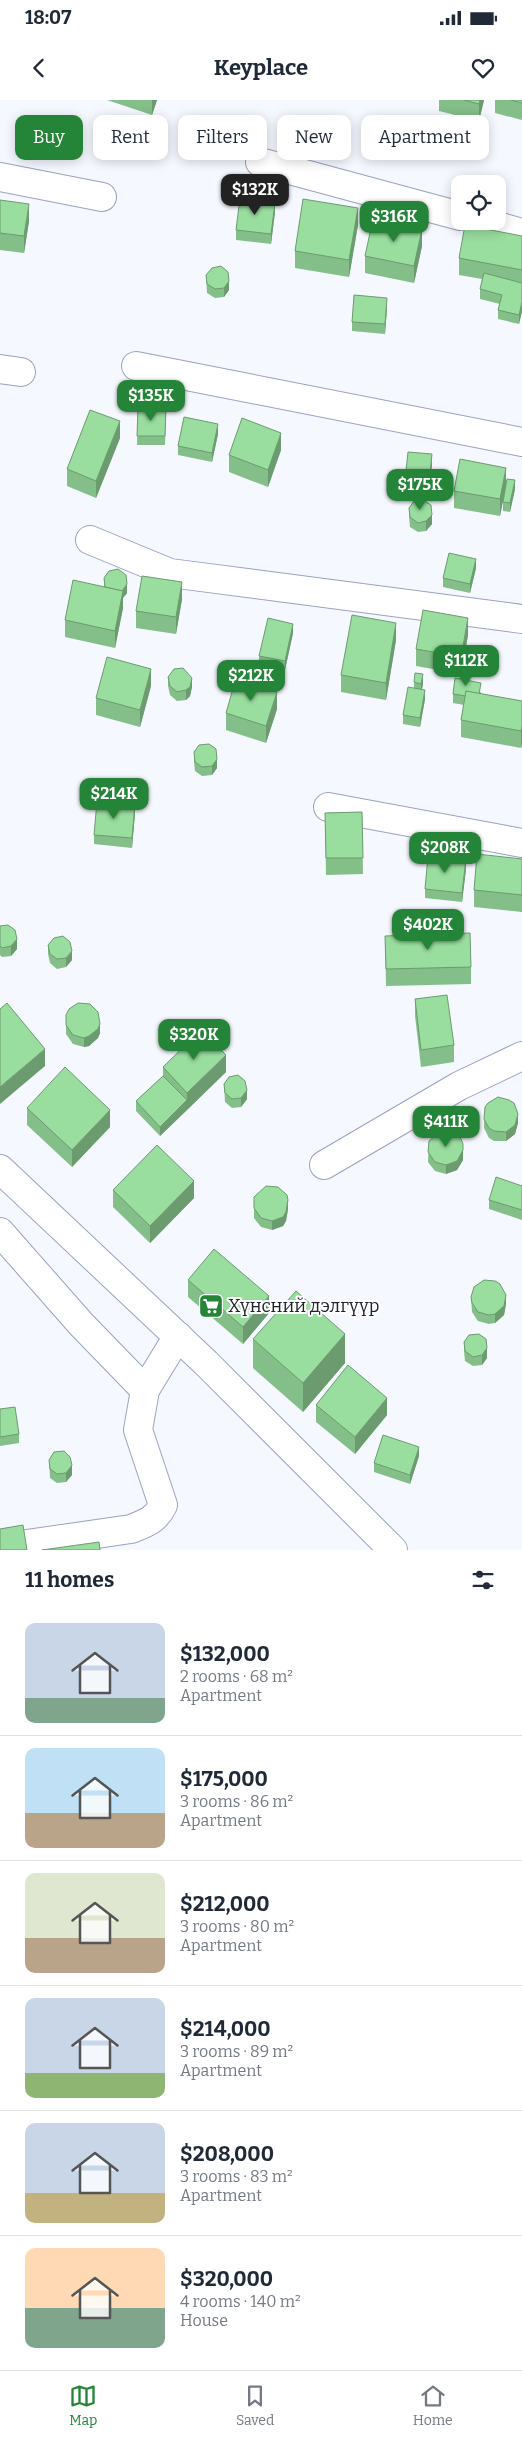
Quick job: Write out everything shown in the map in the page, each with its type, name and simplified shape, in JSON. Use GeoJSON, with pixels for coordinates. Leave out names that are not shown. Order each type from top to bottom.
{"type":"FeatureCollection","features":[{"type":"Feature","properties":{"kind":"street"},"geometry":{"type":"LineString","coordinates":[[260,162],[451,214]]}},
{"type":"Feature","properties":{"kind":"street"},"geometry":{"type":"LineString","coordinates":[[0,177],[102,197]]}},
{"type":"Feature","properties":{"kind":"street"},"geometry":{"type":"LineString","coordinates":[[506,229],[522,233]]}},
{"type":"Feature","properties":{"kind":"street"},"geometry":{"type":"LineString","coordinates":[[136,366],[522,442]]}},
{"type":"Feature","properties":{"kind":"street"},"geometry":{"type":"LineString","coordinates":[[90,540],[170,572],[522,619]]}},
{"type":"Feature","properties":{"kind":"street"},"geometry":{"type":"LineString","coordinates":[[328,807],[522,843]]}},
{"type":"Feature","properties":{"kind":"street"},"geometry":{"type":"LineString","coordinates":[[324,1165],[459,1086],[522,1056]]}},
{"type":"Feature","properties":{"kind":"street"},"geometry":{"type":"LineString","coordinates":[[0,1169],[178,1336],[393,1550]]}},
{"type":"Feature","properties":{"kind":"street"},"geometry":{"type":"LineString","coordinates":[[0,1232],[81,1324],[145,1390]]}},
{"type":"Feature","properties":{"kind":"street"},"geometry":{"type":"LineString","coordinates":[[0,1548],[131,1528],[150,1521],[158,1515],[163,1504],[138,1430],[145,1390],[178,1336]]}},
{"type":"Feature","properties":{"kind":"building"},"geometry":{"type":"Polygon","coordinates":[[[464,100],[480,100],[479,104],[464,100]]]}},
{"type":"Feature","properties":{"kind":"building"},"geometry":{"type":"Polygon","coordinates":[[[511,100],[522,100],[522,103],[511,100]]]}},
{"type":"Feature","properties":{"kind":"building"},"geometry":{"type":"Polygon","coordinates":[[[240,198],[275,203],[271,234],[236,230],[240,198]]]}},
{"type":"Feature","properties":{"kind":"building"},"geometry":{"type":"Polygon","coordinates":[[[303,199],[358,208],[349,260],[295,251],[303,199]]]}},
{"type":"Feature","properties":{"kind":"building"},"geometry":{"type":"Polygon","coordinates":[[[0,200],[29,204],[24,236],[0,233],[0,200]]]}},
{"type":"Feature","properties":{"kind":"building"},"geometry":{"type":"Polygon","coordinates":[[[373,219],[422,229],[414,266],[365,256],[373,219]]]}},
{"type":"Feature","properties":{"kind":"building"},"geometry":{"type":"Polygon","coordinates":[[[464,230],[491,230],[522,236],[522,270],[459,258],[464,230]]]}},
{"type":"Feature","properties":{"kind":"building"},"geometry":{"type":"Polygon","coordinates":[[[221,266],[228,272],[229,281],[224,288],[215,289],[207,284],[206,275],[212,268],[221,266]]]}},
{"type":"Feature","properties":{"kind":"building"},"geometry":{"type":"Polygon","coordinates":[[[484,273],[522,283],[522,302],[519,315],[498,310],[502,295],[480,289],[484,273]]]}},
{"type":"Feature","properties":{"kind":"building"},"geometry":{"type":"Polygon","coordinates":[[[354,295],[387,298],[385,324],[352,322],[354,295]]]}},
{"type":"Feature","properties":{"kind":"building"},"geometry":{"type":"Polygon","coordinates":[[[138,407],[166,408],[165,436],[137,436],[138,407]]]}},
{"type":"Feature","properties":{"kind":"building"},"geometry":{"type":"Polygon","coordinates":[[[90,410],[120,421],[96,481],[67,469],[90,410]]]}},
{"type":"Feature","properties":{"kind":"building"},"geometry":{"type":"Polygon","coordinates":[[[184,417],[218,424],[212,453],[178,446],[184,417]]]}},
{"type":"Feature","properties":{"kind":"building"},"geometry":{"type":"Polygon","coordinates":[[[242,418],[281,433],[268,470],[229,455],[242,418]]]}},
{"type":"Feature","properties":{"kind":"building"},"geometry":{"type":"Polygon","coordinates":[[[408,452],[432,454],[429,483],[405,480],[408,452]]]}},
{"type":"Feature","properties":{"kind":"building"},"geometry":{"type":"Polygon","coordinates":[[[460,459],[506,468],[500,499],[454,491],[460,459]]]}},
{"type":"Feature","properties":{"kind":"building"},"geometry":{"type":"Polygon","coordinates":[[[507,479],[515,480],[510,503],[503,502],[507,479]]]}},
{"type":"Feature","properties":{"kind":"building"},"geometry":{"type":"Polygon","coordinates":[[[423,500],[431,505],[432,515],[426,521],[418,523],[410,517],[409,508],[414,501],[423,500]]]}},
{"type":"Feature","properties":{"kind":"building"},"geometry":{"type":"Polygon","coordinates":[[[449,553],[476,559],[470,584],[443,578],[449,553]]]}},
{"type":"Feature","properties":{"kind":"building"},"geometry":{"type":"Polygon","coordinates":[[[118,569],[126,575],[127,584],[122,591],[105,587],[104,578],[109,571],[118,569]]]}},
{"type":"Feature","properties":{"kind":"building"},"geometry":{"type":"Polygon","coordinates":[[[142,576],[182,582],[176,617],[136,611],[142,576]]]}},
{"type":"Feature","properties":{"kind":"building"},"geometry":{"type":"Polygon","coordinates":[[[73,580],[123,591],[115,631],[65,620],[73,580]]]}},
{"type":"Feature","properties":{"kind":"building"},"geometry":{"type":"Polygon","coordinates":[[[423,610],[468,618],[461,657],[416,649],[423,610]]]}},
{"type":"Feature","properties":{"kind":"building"},"geometry":{"type":"Polygon","coordinates":[[[352,615],[396,623],[386,683],[341,675],[352,615]]]}},
{"type":"Feature","properties":{"kind":"building"},"geometry":{"type":"Polygon","coordinates":[[[268,618],[293,624],[285,661],[259,656],[268,618]]]}},
{"type":"Feature","properties":{"kind":"building"},"geometry":{"type":"Polygon","coordinates":[[[107,657],[151,669],[140,710],[96,698],[107,657]]]}},
{"type":"Feature","properties":{"kind":"building"},"geometry":{"type":"Polygon","coordinates":[[[183,668],[192,678],[190,687],[177,692],[170,686],[168,677],[174,669],[183,668]]]}},
{"type":"Feature","properties":{"kind":"building"},"geometry":{"type":"Polygon","coordinates":[[[415,673],[423,674],[421,684],[414,682],[415,673]]]}},
{"type":"Feature","properties":{"kind":"building"},"geometry":{"type":"Polygon","coordinates":[[[236,678],[277,692],[266,726],[226,713],[236,678]]]}},
{"type":"Feature","properties":{"kind":"building"},"geometry":{"type":"Polygon","coordinates":[[[455,678],[481,683],[479,694],[466,691],[466,696],[453,694],[455,678]]]}},
{"type":"Feature","properties":{"kind":"building"},"geometry":{"type":"Polygon","coordinates":[[[408,687],[425,690],[420,718],[403,715],[408,687]]]}},
{"type":"Feature","properties":{"kind":"building"},"geometry":{"type":"Polygon","coordinates":[[[466,691],[522,701],[521,731],[461,720],[466,691]]]}},
{"type":"Feature","properties":{"kind":"building"},"geometry":{"type":"Polygon","coordinates":[[[209,744],[216,749],[217,759],[212,766],[202,767],[195,762],[194,752],[199,745],[209,744]]]}},
{"type":"Feature","properties":{"kind":"building"},"geometry":{"type":"Polygon","coordinates":[[[97,801],[135,804],[132,838],[94,835],[97,801]]]}},
{"type":"Feature","properties":{"kind":"building"},"geometry":{"type":"Polygon","coordinates":[[[362,812],[363,858],[326,858],[325,813],[362,812]]]}},
{"type":"Feature","properties":{"kind":"building"},"geometry":{"type":"Polygon","coordinates":[[[477,854],[522,859],[522,895],[474,890],[477,854]]]}},
{"type":"Feature","properties":{"kind":"building"},"geometry":{"type":"Polygon","coordinates":[[[428,856],[466,859],[462,893],[425,889],[428,856]]]}},
{"type":"Feature","properties":{"kind":"building"},"geometry":{"type":"Polygon","coordinates":[[[8,925],[15,930],[17,939],[11,946],[2,948],[0,946],[0,926],[8,925]]]}},
{"type":"Feature","properties":{"kind":"building"},"geometry":{"type":"Polygon","coordinates":[[[470,933],[471,967],[386,969],[385,936],[470,933]]]}},
{"type":"Feature","properties":{"kind":"building"},"geometry":{"type":"Polygon","coordinates":[[[63,936],[70,942],[72,951],[66,958],[57,959],[50,954],[48,945],[54,938],[63,936]]]}},
{"type":"Feature","properties":{"kind":"building"},"geometry":{"type":"Polygon","coordinates":[[[447,995],[454,1045],[421,1050],[415,999],[447,995]]]}},
{"type":"Feature","properties":{"kind":"building"},"geometry":{"type":"Polygon","coordinates":[[[7,1003],[45,1049],[0,1087],[0,1009],[7,1003]]]}},
{"type":"Feature","properties":{"kind":"building"},"geometry":{"type":"Polygon","coordinates":[[[78,1003],[90,1004],[98,1012],[100,1024],[98,1029],[84,1038],[73,1035],[66,1025],[66,1015],[69,1009],[78,1003]]]}},
{"type":"Feature","properties":{"kind":"building"},"geometry":{"type":"Polygon","coordinates":[[[201,1030],[226,1055],[187,1093],[163,1067],[201,1030]]]}},
{"type":"Feature","properties":{"kind":"building"},"geometry":{"type":"Polygon","coordinates":[[[65,1067],[110,1110],[72,1150],[27,1108],[65,1067]]]}},
{"type":"Feature","properties":{"kind":"building"},"geometry":{"type":"Polygon","coordinates":[[[238,1075],[245,1081],[247,1090],[241,1098],[232,1099],[225,1093],[224,1084],[229,1077],[238,1075]]]}},
{"type":"Feature","properties":{"kind":"building"},"geometry":{"type":"Polygon","coordinates":[[[163,1076],[187,1100],[160,1127],[136,1101],[163,1076]]]}},
{"type":"Feature","properties":{"kind":"building"},"geometry":{"type":"Polygon","coordinates":[[[498,1097],[514,1103],[518,1114],[515,1125],[506,1132],[494,1131],[489,1128],[484,1119],[485,1107],[498,1097]]]}},
{"type":"Feature","properties":{"kind":"building"},"geometry":{"type":"Polygon","coordinates":[[[441,1131],[452,1131],[461,1139],[463,1144],[463,1150],[457,1161],[446,1165],[435,1162],[428,1152],[429,1141],[441,1131]]]}},
{"type":"Feature","properties":{"kind":"building"},"geometry":{"type":"Polygon","coordinates":[[[157,1145],[194,1181],[150,1226],[113,1190],[157,1145]]]}},
{"type":"Feature","properties":{"kind":"building"},"geometry":{"type":"Polygon","coordinates":[[[496,1177],[522,1186],[522,1210],[489,1200],[496,1177]]]}},
{"type":"Feature","properties":{"kind":"building"},"geometry":{"type":"Polygon","coordinates":[[[266,1186],[278,1187],[287,1195],[288,1200],[283,1217],[272,1221],[261,1218],[254,1208],[254,1197],[266,1186]]]}},
{"type":"Feature","properties":{"kind":"building"},"geometry":{"type":"Polygon","coordinates":[[[214,1249],[269,1296],[243,1327],[188,1280],[214,1249]]]}},
{"type":"Feature","properties":{"kind":"building"},"geometry":{"type":"Polygon","coordinates":[[[484,1280],[495,1281],[500,1284],[506,1295],[504,1306],[495,1314],[489,1315],[478,1312],[472,1303],[471,1297],[474,1287],[484,1280]]]}},
{"type":"Feature","properties":{"kind":"building"},"geometry":{"type":"Polygon","coordinates":[[[296,1291],[345,1334],[303,1383],[253,1339],[296,1291]]]}},
{"type":"Feature","properties":{"kind":"building"},"geometry":{"type":"Polygon","coordinates":[[[479,1334],[486,1339],[487,1348],[482,1355],[473,1357],[465,1351],[464,1342],[469,1335],[479,1334]]]}},
{"type":"Feature","properties":{"kind":"building"},"geometry":{"type":"Polygon","coordinates":[[[348,1365],[387,1398],[355,1437],[316,1405],[348,1365]]]}},
{"type":"Feature","properties":{"kind":"building"},"geometry":{"type":"Polygon","coordinates":[[[15,1407],[19,1434],[0,1437],[0,1409],[15,1407]]]}},
{"type":"Feature","properties":{"kind":"building"},"geometry":{"type":"Polygon","coordinates":[[[383,1435],[419,1447],[410,1475],[374,1463],[383,1435]]]}},
{"type":"Feature","properties":{"kind":"building"},"geometry":{"type":"Polygon","coordinates":[[[64,1451],[70,1457],[72,1465],[66,1473],[57,1474],[50,1469],[49,1460],[54,1452],[64,1451]]]}},
{"type":"Feature","properties":{"kind":"building"},"geometry":{"type":"Polygon","coordinates":[[[23,1525],[27,1550],[0,1550],[0,1529],[23,1525]]]}},
{"type":"Feature","properties":{"kind":"building"},"geometry":{"type":"Polygon","coordinates":[[[99,1542],[100,1550],[42,1550],[99,1542]]]}},
{"type":"Feature","properties":{"kind":"place","name":"Хүнсний дэлгүүр"},"geometry":{"type":"Point","coordinates":[211,1306]}}]}
